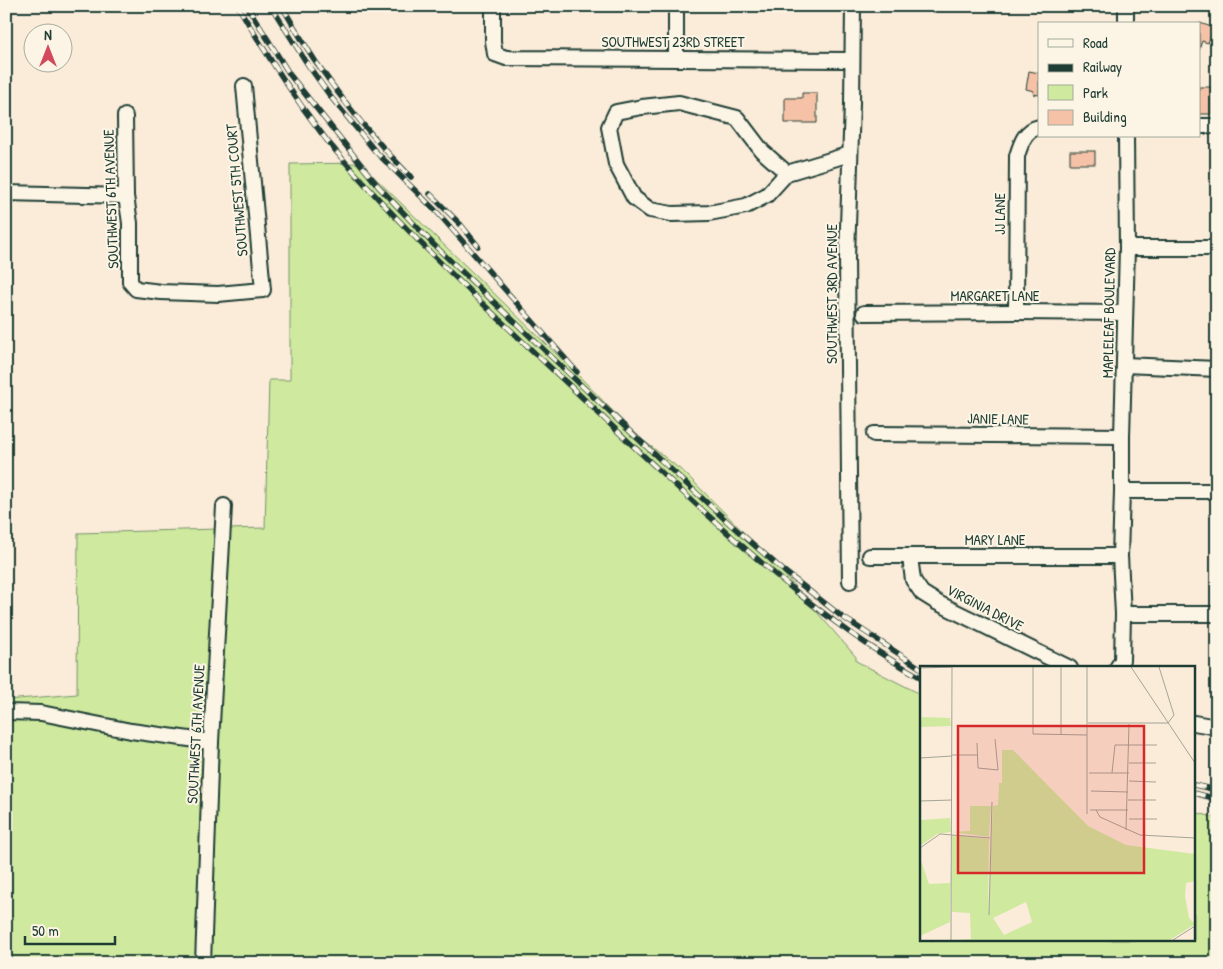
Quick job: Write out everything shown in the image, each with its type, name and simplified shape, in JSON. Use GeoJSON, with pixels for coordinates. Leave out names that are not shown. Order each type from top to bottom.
{"type":"FeatureCollection","features":[{"type":"Feature","properties":{"kind":"street","name":"SOUTHWEST 23RD STREET"},"geometry":{"type":"LineString","coordinates":[[493,6],[495,54],[506,58],[851,60]]}},
{"type":"Feature","properties":{"kind":"street"},"geometry":{"type":"LineString","coordinates":[[676,6],[676,58]]}},
{"type":"Feature","properties":{"kind":"street","name":"SOUTHWEST 3RD AVENUE"},"geometry":{"type":"LineString","coordinates":[[850,582],[847,257],[853,6]]}},
{"type":"Feature","properties":{"kind":"street"},"geometry":{"type":"LineString","coordinates":[[1126,6],[1126,22]]}},
{"type":"Feature","properties":{"kind":"street","name":"SOUTHWEST 5TH COURT"},"geometry":{"type":"LineString","coordinates":[[130,282],[136,289],[162,292],[218,294],[263,290],[244,86]]}},
{"type":"Feature","properties":{"kind":"street"},"geometry":{"type":"LineString","coordinates":[[787,173],[762,151],[737,118],[708,110],[679,103],[642,106],[616,112],[609,127],[616,164],[634,198],[650,210],[672,214],[709,212],[746,206],[767,195],[787,173],[850,154]]}},
{"type":"Feature","properties":{"kind":"street","name":"SOUTHWEST 6TH AVENUE"},"geometry":{"type":"LineString","coordinates":[[125,116],[126,196],[130,223],[130,282]]}},
{"type":"Feature","properties":{"kind":"street"},"geometry":{"type":"LineString","coordinates":[[1200,126],[1217,126]]}},
{"type":"Feature","properties":{"kind":"street","name":"JJ LANE"},"geometry":{"type":"LineString","coordinates":[[1016,312],[1017,156],[1023,137],[1038,127]]}},
{"type":"Feature","properties":{"kind":"street","name":"MAPLELEAF BOULEVARD"},"geometry":{"type":"LineString","coordinates":[[1118,666],[1122,660],[1123,614],[1120,556],[1127,248],[1126,138]]}},
{"type":"Feature","properties":{"kind":"street"},"geometry":{"type":"LineString","coordinates":[[6,193],[126,196]]}},
{"type":"Feature","properties":{"kind":"street"},"geometry":{"type":"LineString","coordinates":[[1127,248],[1217,248]]}},
{"type":"Feature","properties":{"kind":"street","name":"MARGARET LANE"},"geometry":{"type":"LineString","coordinates":[[864,313],[1125,313]]}},
{"type":"Feature","properties":{"kind":"street"},"geometry":{"type":"LineString","coordinates":[[1124,365],[1217,369]]}},
{"type":"Feature","properties":{"kind":"street","name":"JANIE LANE"},"geometry":{"type":"LineString","coordinates":[[874,434],[1122,436]]}},
{"type":"Feature","properties":{"kind":"street"},"geometry":{"type":"LineString","coordinates":[[1122,491],[1217,491]]}},
{"type":"Feature","properties":{"kind":"street","name":"SOUTHWEST 6TH AVENUE"},"geometry":{"type":"LineString","coordinates":[[203,963],[211,742],[224,506]]}},
{"type":"Feature","properties":{"kind":"street","name":"MARY LANE"},"geometry":{"type":"LineString","coordinates":[[870,556],[1120,556]]}},
{"type":"Feature","properties":{"kind":"street","name":"VIRGINIA DRIVE"},"geometry":{"type":"LineString","coordinates":[[910,557],[914,580],[922,593],[938,603],[1066,666]]}},
{"type":"Feature","properties":{"kind":"street"},"geometry":{"type":"LineString","coordinates":[[1123,614],[1217,614]]}},
{"type":"Feature","properties":{"kind":"street"},"geometry":{"type":"LineString","coordinates":[[6,712],[41,713],[131,730],[211,742]]}},
{"type":"Feature","properties":{"kind":"street"},"geometry":{"type":"LineString","coordinates":[[1196,723],[1217,726]]}},
{"type":"Feature","properties":{"kind":"green space"},"geometry":{"type":"Polygon","coordinates":[[[362,163],[369,172],[578,375],[634,433],[686,474],[776,565],[856,657],[856,661],[920,694],[920,942],[1196,942],[1196,813],[1217,818],[1217,963],[210,963],[217,743],[229,529],[265,528],[269,380],[290,380],[290,164],[362,163]]]}},
{"type":"Feature","properties":{"kind":"green space"},"geometry":{"type":"Polygon","coordinates":[[[217,529],[205,734],[132,723],[42,706],[6,705],[6,700],[77,694],[78,533],[217,529]]]}},
{"type":"Feature","properties":{"kind":"green space"},"geometry":{"type":"Polygon","coordinates":[[[6,719],[41,720],[130,737],[204,748],[197,963],[6,963],[6,719]]]}},
{"type":"Feature","properties":{"kind":"building"},"geometry":{"type":"Polygon","coordinates":[[[1200,23],[1214,28],[1208,43],[1202,41],[1200,47],[1200,23]]]}},
{"type":"Feature","properties":{"kind":"building"},"geometry":{"type":"Polygon","coordinates":[[[1029,71],[1038,73],[1038,95],[1033,94],[1034,91],[1026,89],[1029,71]]]}},
{"type":"Feature","properties":{"kind":"building"},"geometry":{"type":"Polygon","coordinates":[[[1200,87],[1211,87],[1211,114],[1200,114],[1200,87]]]}},
{"type":"Feature","properties":{"kind":"building"},"geometry":{"type":"Polygon","coordinates":[[[802,93],[817,93],[817,123],[785,123],[785,98],[802,98],[802,93]]]}},
{"type":"Feature","properties":{"kind":"building"},"geometry":{"type":"Polygon","coordinates":[[[1070,151],[1095,151],[1095,164],[1070,164],[1070,151]]]}},
{"type":"Feature","properties":{"kind":"railway"},"geometry":{"type":"LineString","coordinates":[[238,6],[286,83],[329,143],[421,244],[642,454],[778,577],[833,621],[920,677]]}},
{"type":"Feature","properties":{"kind":"railway"},"geometry":{"type":"LineString","coordinates":[[247,6],[290,75],[378,186],[434,245],[731,525],[784,571],[841,616],[920,668]]}},
{"type":"Feature","properties":{"kind":"railway"},"geometry":{"type":"LineString","coordinates":[[271,6],[330,96],[375,151],[437,212],[577,372]]}},
{"type":"Feature","properties":{"kind":"railway"},"geometry":{"type":"LineString","coordinates":[[282,6],[312,55],[338,92],[373,136],[411,177]]}},
{"type":"Feature","properties":{"kind":"railway"},"geometry":{"type":"LineString","coordinates":[[430,194],[461,225],[478,246]]}},
{"type":"Feature","properties":{"kind":"railway"},"geometry":{"type":"LineString","coordinates":[[1196,785],[1217,790]]}},
{"type":"Feature","properties":{"kind":"railway"},"geometry":{"type":"LineString","coordinates":[[1196,794],[1217,799]]}}]}
